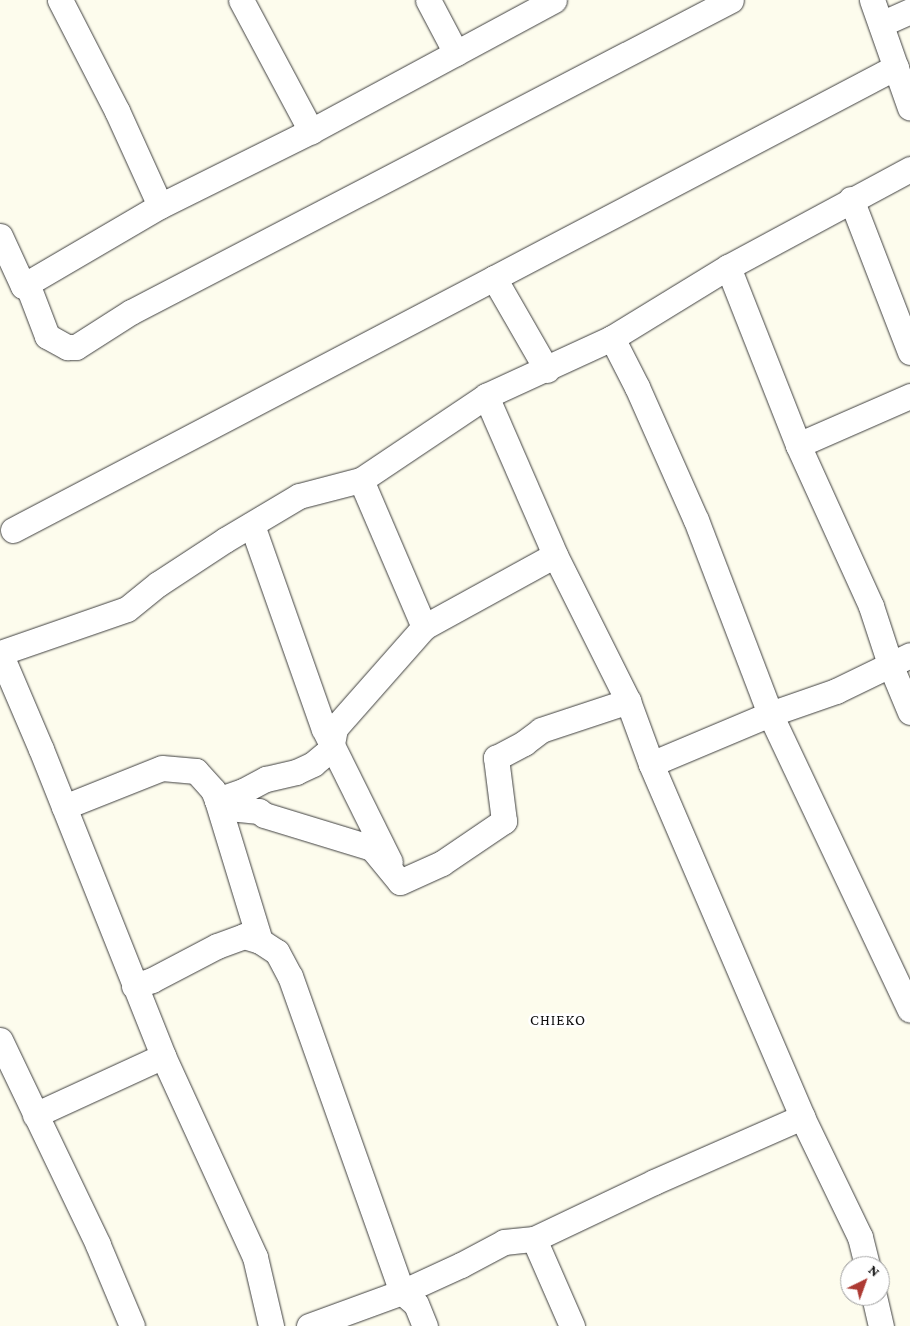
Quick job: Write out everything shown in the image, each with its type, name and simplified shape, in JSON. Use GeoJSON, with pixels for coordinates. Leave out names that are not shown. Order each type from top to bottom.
{"type":"FeatureCollection","features":[{"type":"Feature","properties":{"kind":"street"},"geometry":{"type":"LineString","coordinates":[[60,0],[117,110],[160,206]]}},
{"type":"Feature","properties":{"kind":"street"},"geometry":{"type":"LineString","coordinates":[[241,0],[311,131]]}},
{"type":"Feature","properties":{"kind":"street"},"geometry":{"type":"LineString","coordinates":[[428,0],[456,53]]}},
{"type":"Feature","properties":{"kind":"street"},"geometry":{"type":"LineString","coordinates":[[0,236],[23,286],[160,206],[311,131],[554,0]]}},
{"type":"Feature","properties":{"kind":"street"},"geometry":{"type":"LineString","coordinates":[[31,294],[47,336],[67,347],[76,347],[131,312],[731,0]]}},
{"type":"Feature","properties":{"kind":"street"},"geometry":{"type":"LineString","coordinates":[[872,0],[910,108]]}},
{"type":"Feature","properties":{"kind":"street"},"geometry":{"type":"LineString","coordinates":[[881,24],[910,11]]}},
{"type":"Feature","properties":{"kind":"street"},"geometry":{"type":"LineString","coordinates":[[14,530],[896,67]]}},
{"type":"Feature","properties":{"kind":"street"},"geometry":{"type":"LineString","coordinates":[[271,1326],[255,1257],[163,1056],[64,807],[0,653],[127,609],[158,584],[299,496],[361,480],[486,396],[547,370],[612,338],[728,267],[851,199],[910,169]]}},
{"type":"Feature","properties":{"kind":"street"},"geometry":{"type":"LineString","coordinates":[[851,199],[910,352]]}},
{"type":"Feature","properties":{"kind":"street"},"geometry":{"type":"LineString","coordinates":[[728,267],[798,445],[871,606],[900,659],[910,712]]}},
{"type":"Feature","properties":{"kind":"street"},"geometry":{"type":"LineString","coordinates":[[494,278],[547,370]]}},
{"type":"Feature","properties":{"kind":"street"},"geometry":{"type":"LineString","coordinates":[[612,338],[637,387],[696,520],[770,714],[910,1010]]}},
{"type":"Feature","properties":{"kind":"street"},"geometry":{"type":"LineString","coordinates":[[486,396],[555,555],[628,701],[651,764],[802,1117],[860,1237],[865,1256]]}},
{"type":"Feature","properties":{"kind":"street"},"geometry":{"type":"LineString","coordinates":[[798,445],[910,396]]}},
{"type":"Feature","properties":{"kind":"street"},"geometry":{"type":"LineString","coordinates":[[361,480],[424,627]]}},
{"type":"Feature","properties":{"kind":"street"},"geometry":{"type":"LineString","coordinates":[[252,525],[324,729],[400,882]]}},
{"type":"Feature","properties":{"kind":"street"},"geometry":{"type":"LineString","coordinates":[[217,800],[243,792],[266,779],[296,772],[313,764],[331,748],[335,728],[424,627],[555,555]]}},
{"type":"Feature","properties":{"kind":"street"},"geometry":{"type":"LineString","coordinates":[[651,764],[770,714],[836,691],[900,659]]}},
{"type":"Feature","properties":{"kind":"street"},"geometry":{"type":"LineString","coordinates":[[400,882],[442,863],[504,821],[496,758],[524,743],[541,730],[628,701]]}},
{"type":"Feature","properties":{"kind":"street"},"geometry":{"type":"LineString","coordinates":[[64,807],[162,768],[196,771],[213,790],[217,800],[260,941]]}},
{"type":"Feature","properties":{"kind":"street"},"geometry":{"type":"LineString","coordinates":[[217,800],[239,809],[259,811],[264,815],[372,848],[400,882]]}},
{"type":"Feature","properties":{"kind":"street"},"geometry":{"type":"LineString","coordinates":[[134,986],[152,980],[217,946],[244,936],[260,941],[276,952],[290,976],[402,1292],[416,1304],[425,1326]]}},
{"type":"Feature","properties":{"kind":"street"},"geometry":{"type":"LineString","coordinates":[[0,1040],[98,1246],[132,1326]]}},
{"type":"Feature","properties":{"kind":"street"},"geometry":{"type":"LineString","coordinates":[[35,1115],[163,1056]]}},
{"type":"Feature","properties":{"kind":"street"},"geometry":{"type":"LineString","coordinates":[[308,1326],[402,1292],[461,1265],[504,1242],[534,1239],[654,1182],[802,1117]]}},
{"type":"Feature","properties":{"kind":"street"},"geometry":{"type":"LineString","coordinates":[[534,1239],[572,1326]]}},
{"type":"Feature","properties":{"kind":"street"},"geometry":{"type":"LineString","coordinates":[[876,1306],[881,1326]]}},
{"type":"Feature","properties":{"kind":"district","name":"CHIEKO"},"geometry":{"type":"Point","coordinates":[558,1021]}}]}
